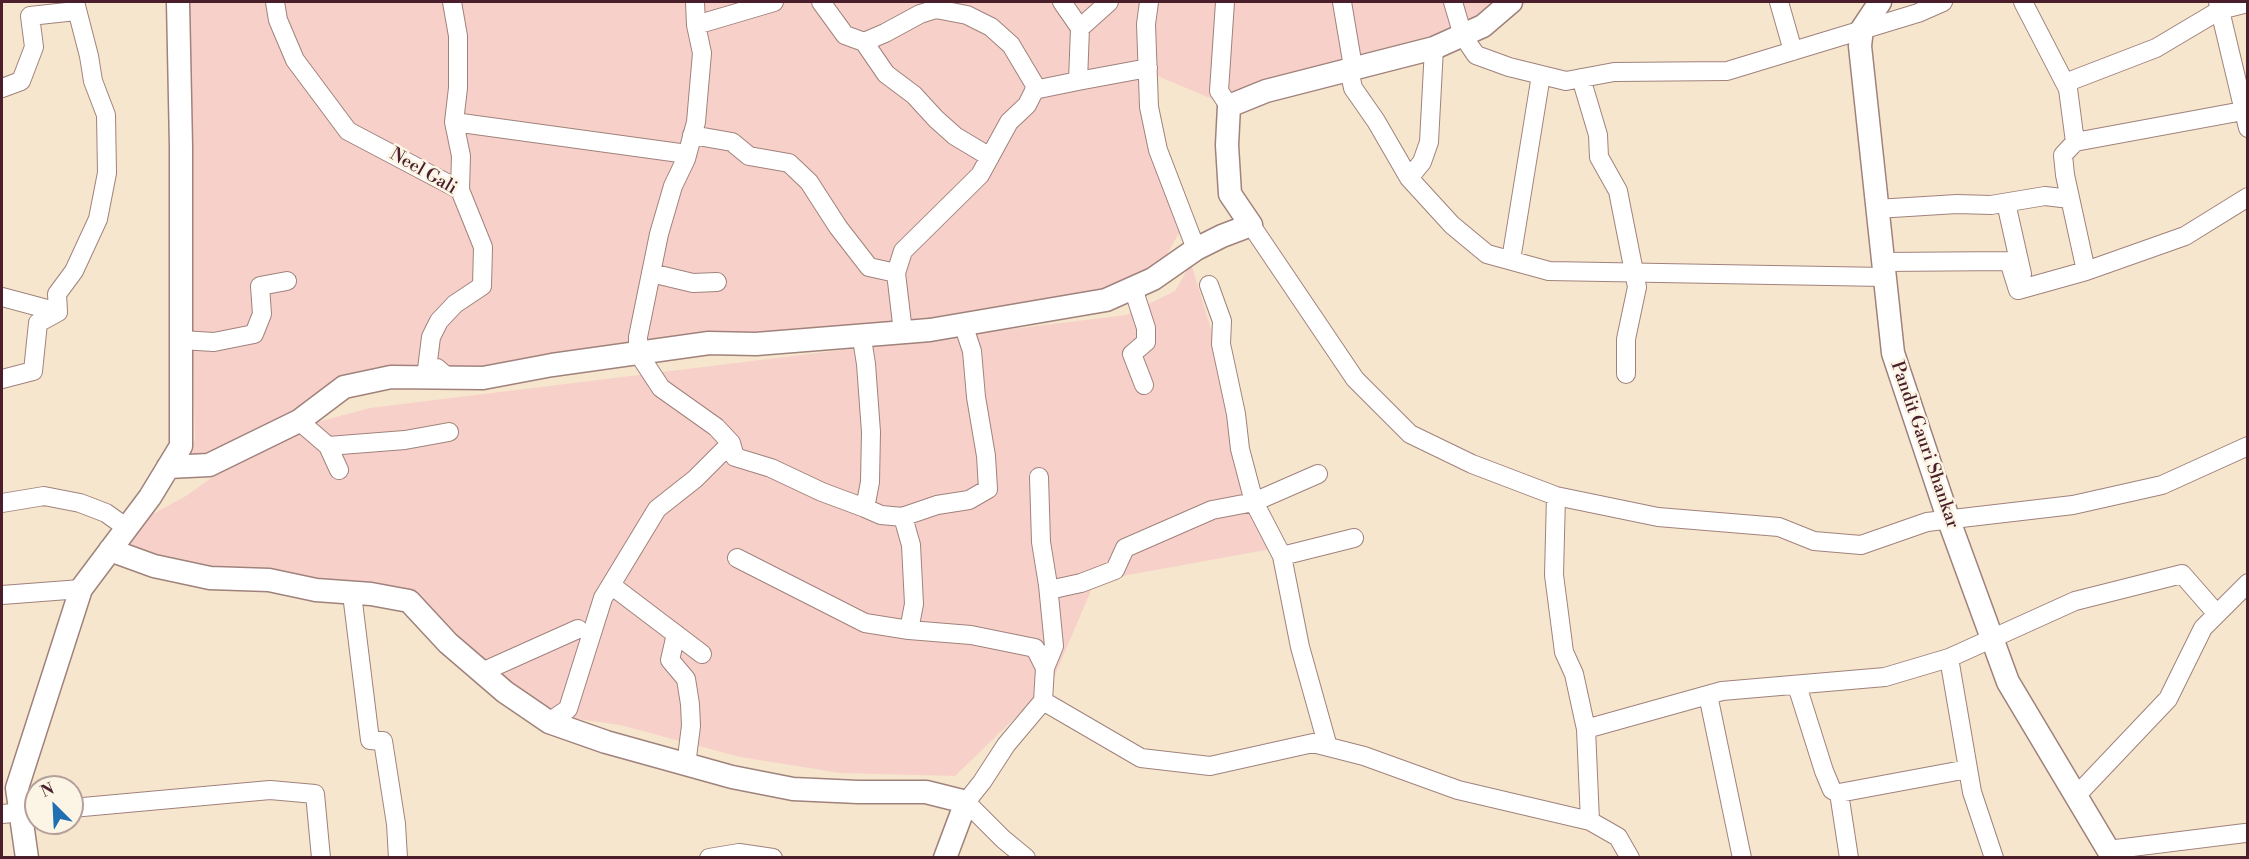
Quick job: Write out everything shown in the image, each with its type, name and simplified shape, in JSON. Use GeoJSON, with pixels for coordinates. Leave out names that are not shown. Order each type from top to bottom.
{"type":"FeatureCollection","features":[{"type":"Feature","properties":{"kind":"street"},"geometry":{"type":"LineString","coordinates":[[27,858],[17,788],[81,589],[150,497],[180,446],[181,147],[177,2]]}},
{"type":"Feature","properties":{"kind":"street","name":"Neel Gali"},"geometry":{"type":"LineString","coordinates":[[275,2],[278,20],[296,60],[348,131],[460,190],[483,247],[482,286],[455,304],[439,321],[431,337],[427,369],[437,368],[449,378]]}},
{"type":"Feature","properties":{"kind":"street"},"geometry":{"type":"LineString","coordinates":[[452,2],[458,36],[458,87],[454,122],[461,156],[460,190]]}},
{"type":"Feature","properties":{"kind":"street"},"geometry":{"type":"LineString","coordinates":[[695,2],[696,25],[702,53],[701,86],[692,135],[687,154],[673,186],[638,337],[638,353],[660,388],[716,427],[730,443],[735,457],[771,468],[822,492],[881,515],[902,517],[937,505],[969,500],[988,489],[986,456],[976,397],[972,351],[963,324]]}},
{"type":"Feature","properties":{"kind":"street"},"geometry":{"type":"LineString","coordinates":[[696,25],[774,2]]}},
{"type":"Feature","properties":{"kind":"street"},"geometry":{"type":"LineString","coordinates":[[821,2],[845,35],[864,42],[886,74],[914,95],[936,120],[955,136],[990,157]]}},
{"type":"Feature","properties":{"kind":"street"},"geometry":{"type":"LineString","coordinates":[[1062,2],[1080,28],[1078,81]]}},
{"type":"Feature","properties":{"kind":"street"},"geometry":{"type":"LineString","coordinates":[[1080,28],[1108,2]]}},
{"type":"Feature","properties":{"kind":"street"},"geometry":{"type":"LineString","coordinates":[[1149,2],[1146,24],[1149,107],[1158,150],[1196,249]]}},
{"type":"Feature","properties":{"kind":"street"},"geometry":{"type":"LineString","coordinates":[[1225,2],[1219,91],[1229,106],[1227,145],[1230,194],[1355,378],[1410,434],[1472,464],[1556,496],[1658,517],[1779,527],[1814,541],[1861,545],[1927,522],[2073,505],[2162,485],[2247,446]]}},
{"type":"Feature","properties":{"kind":"street"},"geometry":{"type":"LineString","coordinates":[[1342,2],[1353,68],[1349,69]]}},
{"type":"Feature","properties":{"kind":"street"},"geometry":{"type":"LineString","coordinates":[[1453,2],[1463,36],[1476,55],[1509,67],[1566,81],[1614,72],[1727,71],[1918,13],[1943,2]]}},
{"type":"Feature","properties":{"kind":"street"},"geometry":{"type":"LineString","coordinates":[[1229,106],[1266,91],[1434,48],[1483,26],[1511,2]]}},
{"type":"Feature","properties":{"kind":"street"},"geometry":{"type":"LineString","coordinates":[[1779,2],[1793,51]]}},
{"type":"Feature","properties":{"kind":"street"},"geometry":{"type":"LineString","coordinates":[[1862,29],[1880,2]]}},
{"type":"Feature","properties":{"kind":"street"},"geometry":{"type":"LineString","coordinates":[[2023,2],[2068,89],[2075,142]]}},
{"type":"Feature","properties":{"kind":"street"},"geometry":{"type":"LineString","coordinates":[[2065,83],[2156,48],[2219,6],[2247,3]]}},
{"type":"Feature","properties":{"kind":"street"},"geometry":{"type":"LineString","coordinates":[[2,88],[21,81],[34,47],[30,16],[75,6],[89,56],[93,81],[106,115],[107,172],[98,219],[74,271],[57,294],[58,312]]}},
{"type":"Feature","properties":{"kind":"street"},"geometry":{"type":"LineString","coordinates":[[2086,271],[2070,200],[2063,155],[2075,142],[2246,116],[2219,6]]}},
{"type":"Feature","properties":{"kind":"street"},"geometry":{"type":"LineString","coordinates":[[864,42],[920,14],[936,9],[967,15],[991,27],[1011,45],[1036,87],[1027,105],[1009,122],[980,175],[903,250],[896,273],[903,332]]}},
{"type":"Feature","properties":{"kind":"street","name":"Pandit Gauri Shankar"},"geometry":{"type":"LineString","coordinates":[[1862,29],[1860,46],[1893,353],[1948,518],[2008,682],[2110,854]]}},
{"type":"Feature","properties":{"kind":"street"},"geometry":{"type":"LineString","coordinates":[[1409,178],[1422,162],[1430,142],[1434,48]]}},
{"type":"Feature","properties":{"kind":"street"},"geometry":{"type":"LineString","coordinates":[[1034,90],[1148,68]]}},
{"type":"Feature","properties":{"kind":"street"},"geometry":{"type":"LineString","coordinates":[[1349,69],[1353,88],[1376,121],[1409,178],[1452,225],[1487,254],[1549,271],[1634,273],[1883,269],[2009,261],[2018,290],[2086,271],[2185,236],[2247,197]]}},
{"type":"Feature","properties":{"kind":"street"},"geometry":{"type":"LineString","coordinates":[[1511,260],[1541,75]]}},
{"type":"Feature","properties":{"kind":"street"},"geometry":{"type":"LineString","coordinates":[[1581,78],[1598,135],[1599,157],[1618,191],[1637,287],[1626,339],[1626,374]]}},
{"type":"Feature","properties":{"kind":"street"},"geometry":{"type":"LineString","coordinates":[[454,122],[687,154]]}},
{"type":"Feature","properties":{"kind":"street"},"geometry":{"type":"LineString","coordinates":[[692,135],[732,142],[749,156],[789,163],[809,182],[869,267],[896,273]]}},
{"type":"Feature","properties":{"kind":"street"},"geometry":{"type":"LineString","coordinates":[[1876,209],[1957,204],[1991,205],[2045,196],[2070,200]]}},
{"type":"Feature","properties":{"kind":"street"},"geometry":{"type":"LineString","coordinates":[[2006,203],[2025,288]]}},
{"type":"Feature","properties":{"kind":"street"},"geometry":{"type":"LineString","coordinates":[[168,467],[209,465],[299,421],[344,387],[391,377],[483,378],[552,365],[709,343],[756,344],[903,332],[1106,300],[1153,279],[1196,249],[1251,225]]}},
{"type":"Feature","properties":{"kind":"street"},"geometry":{"type":"LineString","coordinates":[[651,273],[693,283],[717,282]]}},
{"type":"Feature","properties":{"kind":"street"},"geometry":{"type":"LineString","coordinates":[[181,340],[214,342],[254,334],[261,314],[260,286],[288,281]]}},
{"type":"Feature","properties":{"kind":"street"},"geometry":{"type":"LineString","coordinates":[[1209,285],[1222,321],[1221,344],[1236,414],[1240,449],[1254,502],[1282,556],[1300,647],[1328,747]]}},
{"type":"Feature","properties":{"kind":"street"},"geometry":{"type":"LineString","coordinates":[[1133,288],[1146,328],[1146,342],[1132,354],[1144,385]]}},
{"type":"Feature","properties":{"kind":"street"},"geometry":{"type":"LineString","coordinates":[[2,297],[58,312]]}},
{"type":"Feature","properties":{"kind":"street"},"geometry":{"type":"LineString","coordinates":[[2,379],[33,371],[38,323],[58,312]]}},
{"type":"Feature","properties":{"kind":"street"},"geometry":{"type":"LineString","coordinates":[[849,336],[862,339],[866,364],[871,432],[870,482],[865,508]]}},
{"type":"Feature","properties":{"kind":"street"},"geometry":{"type":"LineString","coordinates":[[299,421],[328,446],[339,470]]}},
{"type":"Feature","properties":{"kind":"street"},"geometry":{"type":"LineString","coordinates":[[328,446],[405,440],[449,432]]}},
{"type":"Feature","properties":{"kind":"street"},"geometry":{"type":"LineString","coordinates":[[549,722],[568,709],[603,598],[657,508],[695,479],[730,443]]}},
{"type":"Feature","properties":{"kind":"street"},"geometry":{"type":"LineString","coordinates":[[1049,590],[1081,584],[1115,570],[1125,548],[1212,510],[1254,502],[1318,474]]}},
{"type":"Feature","properties":{"kind":"street"},"geometry":{"type":"LineString","coordinates":[[945,858],[966,801],[982,782],[1006,745],[1043,701],[1045,668],[1053,646],[1049,590],[1041,542],[1039,477]]}},
{"type":"Feature","properties":{"kind":"street"},"geometry":{"type":"LineString","coordinates":[[2,503],[44,496],[80,502],[106,513],[127,528]]}},
{"type":"Feature","properties":{"kind":"street"},"geometry":{"type":"LineString","coordinates":[[1556,496],[1554,575],[1564,652],[1574,674],[1586,729],[1590,821]]}},
{"type":"Feature","properties":{"kind":"street"},"geometry":{"type":"LineString","coordinates":[[902,517],[911,545],[914,604],[909,630]]}},
{"type":"Feature","properties":{"kind":"street"},"geometry":{"type":"LineString","coordinates":[[1282,556],[1354,538]]}},
{"type":"Feature","properties":{"kind":"street"},"geometry":{"type":"LineString","coordinates":[[110,550],[154,566],[210,578],[269,580],[316,590],[371,594],[409,601],[448,643],[505,692],[549,722],[606,742],[686,765],[793,789],[926,792],[966,801],[1026,858]]}},
{"type":"Feature","properties":{"kind":"street"},"geometry":{"type":"LineString","coordinates":[[737,558],[865,623],[909,630],[971,635],[1035,648],[1045,668]]}},
{"type":"Feature","properties":{"kind":"street"},"geometry":{"type":"LineString","coordinates":[[1586,729],[1722,692],[1885,677],[1949,658],[2075,602],[2182,574],[2217,614]]}},
{"type":"Feature","properties":{"kind":"street"},"geometry":{"type":"LineString","coordinates":[[2076,796],[2168,699],[2203,628],[2247,583]]}},
{"type":"Feature","properties":{"kind":"street"},"geometry":{"type":"LineString","coordinates":[[612,585],[702,654]]}},
{"type":"Feature","properties":{"kind":"street"},"geometry":{"type":"LineString","coordinates":[[2,594],[81,589]]}},
{"type":"Feature","properties":{"kind":"street"},"geometry":{"type":"LineString","coordinates":[[352,594],[370,740],[383,741],[396,824],[398,858]]}},
{"type":"Feature","properties":{"kind":"street"},"geometry":{"type":"LineString","coordinates":[[482,672],[578,629]]}},
{"type":"Feature","properties":{"kind":"street"},"geometry":{"type":"LineString","coordinates":[[676,634],[670,660],[686,679],[690,704],[691,726],[686,765]]}},
{"type":"Feature","properties":{"kind":"street"},"geometry":{"type":"LineString","coordinates":[[1949,658],[1972,792],[1994,858]]}},
{"type":"Feature","properties":{"kind":"street"},"geometry":{"type":"LineString","coordinates":[[1794,685],[1832,790],[1839,793],[1968,769]]}},
{"type":"Feature","properties":{"kind":"street"},"geometry":{"type":"LineString","coordinates":[[1708,695],[1742,858]]}},
{"type":"Feature","properties":{"kind":"street"},"geometry":{"type":"LineString","coordinates":[[1043,701],[1141,758],[1210,766],[1313,742],[1364,756],[1458,790],[1590,821],[1618,837],[1630,858]]}},
{"type":"Feature","properties":{"kind":"street"},"geometry":{"type":"LineString","coordinates":[[84,807],[270,790],[315,794],[321,858]]}},
{"type":"Feature","properties":{"kind":"street"},"geometry":{"type":"LineString","coordinates":[[1839,793],[1849,858]]}},
{"type":"Feature","properties":{"kind":"street"},"geometry":{"type":"LineString","coordinates":[[2110,854],[2245,832]]}},
{"type":"Feature","properties":{"kind":"street"},"geometry":{"type":"LineString","coordinates":[[709,858],[739,853],[773,858]]}},
{"type":"Feature","properties":{"kind":"shaded area"},"geometry":{"type":"Polygon","coordinates":[[[184,2],[1511,2],[1483,26],[1229,106],[1148,72],[1138,75],[1158,150],[1187,219],[1153,279],[997,318],[634,366],[391,377],[277,433],[370,408],[1126,315],[1175,291],[1191,263],[1277,548],[1095,581],[1052,682],[955,776],[840,773],[740,757],[620,725],[535,713],[418,594],[384,585],[218,578],[120,554],[127,528],[186,496],[266,439],[167,468],[181,446],[195,441],[184,2]]]}}]}
